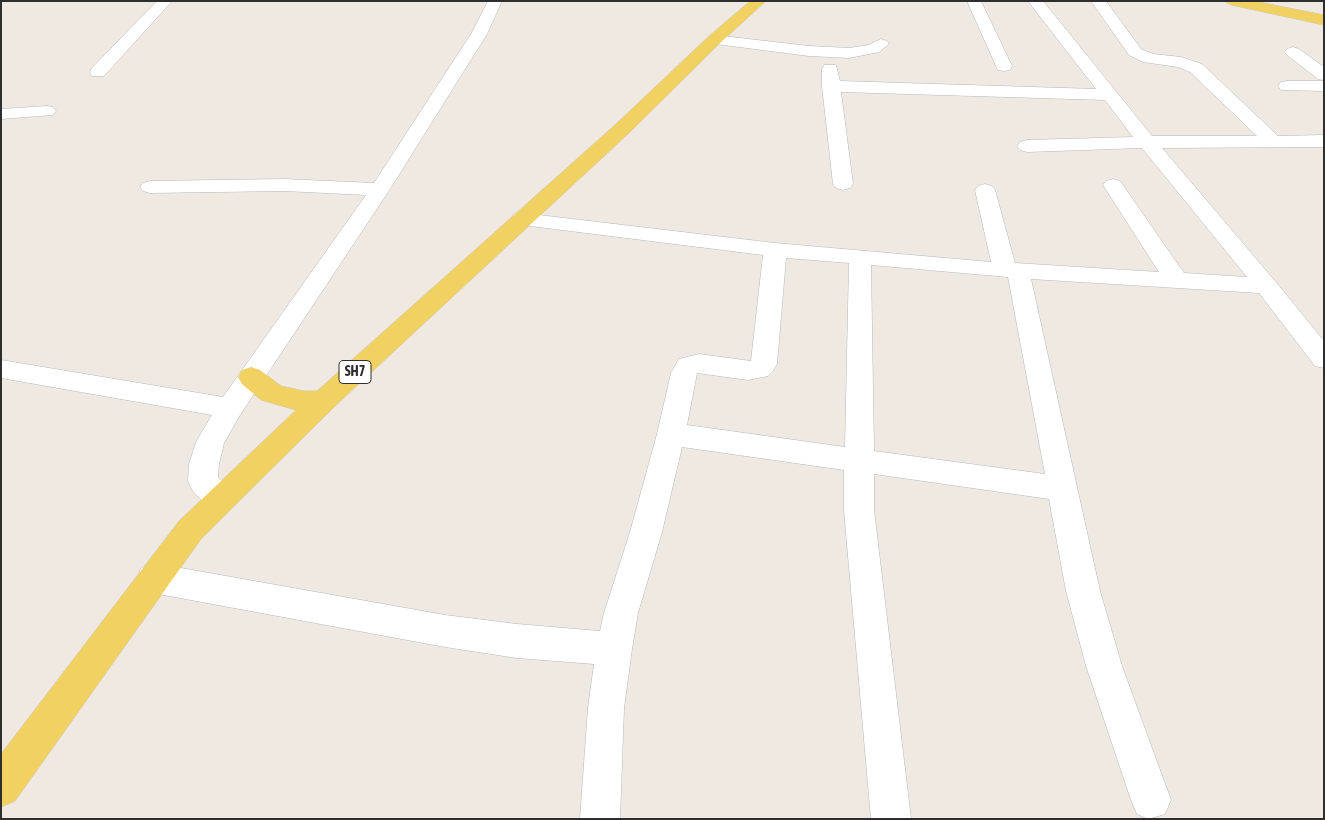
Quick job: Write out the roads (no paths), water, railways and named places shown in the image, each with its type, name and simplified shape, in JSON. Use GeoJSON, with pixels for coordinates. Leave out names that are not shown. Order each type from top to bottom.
{"type":"FeatureCollection","features":[{"type":"Feature","properties":{"kind":"main road","name":"SH7"},"geometry":{"type":"LineString","coordinates":[[1,787],[190,530],[220,499],[324,401],[623,128],[714,40],[759,1]]}},
{"type":"Feature","properties":{"kind":"main road"},"geometry":{"type":"LineString","coordinates":[[1231,1],[1324,20]]}},
{"type":"Feature","properties":{"kind":"main road"},"geometry":{"type":"LineString","coordinates":[[1259,1],[1324,14]]}},
{"type":"Feature","properties":{"kind":"main road"},"geometry":{"type":"LineString","coordinates":[[251,377],[271,392],[284,397],[304,401],[324,401]]}},
{"type":"Feature","properties":{"kind":"street"},"geometry":{"type":"LineString","coordinates":[[98,72],[165,1]]}},
{"type":"Feature","properties":{"kind":"street"},"geometry":{"type":"LineString","coordinates":[[220,499],[204,481],[204,464],[210,442],[230,408],[380,189],[474,41],[495,1]]}},
{"type":"Feature","properties":{"kind":"street"},"geometry":{"type":"LineString","coordinates":[[974,1],[1004,66]]}},
{"type":"Feature","properties":{"kind":"street"},"geometry":{"type":"LineString","coordinates":[[1035,1],[1147,142],[1267,286],[1324,359]]}},
{"type":"Feature","properties":{"kind":"street"},"geometry":{"type":"LineString","coordinates":[[1098,1],[1135,52],[1149,59],[1181,62],[1196,68],[1273,142]]}},
{"type":"Feature","properties":{"kind":"street"},"geometry":{"type":"LineString","coordinates":[[714,40],[827,52],[862,52],[880,44]]}},
{"type":"Feature","properties":{"kind":"street"},"geometry":{"type":"LineString","coordinates":[[827,52],[844,184]]}},
{"type":"Feature","properties":{"kind":"street"},"geometry":{"type":"LineString","coordinates":[[1293,52],[1324,75]]}},
{"type":"Feature","properties":{"kind":"street"},"geometry":{"type":"LineString","coordinates":[[831,86],[1110,95]]}},
{"type":"Feature","properties":{"kind":"street"},"geometry":{"type":"LineString","coordinates":[[1287,86],[1324,86]]}},
{"type":"Feature","properties":{"kind":"street"},"geometry":{"type":"LineString","coordinates":[[1,114],[47,111]]}},
{"type":"Feature","properties":{"kind":"street"},"geometry":{"type":"LineString","coordinates":[[1027,146],[1147,142],[1324,141]]}},
{"type":"Feature","properties":{"kind":"street"},"geometry":{"type":"LineString","coordinates":[[150,187],[284,185],[380,189]]}},
{"type":"Feature","properties":{"kind":"street"},"geometry":{"type":"LineString","coordinates":[[1113,185],[1177,281]]}},
{"type":"Feature","properties":{"kind":"street"},"geometry":{"type":"LineString","coordinates":[[985,190],[1012,270],[1063,489],[1083,591],[1104,666],[1151,800]]}},
{"type":"Feature","properties":{"kind":"street"},"geometry":{"type":"LineString","coordinates":[[522,219],[775,250],[1012,270],[1267,286]]}},
{"type":"Feature","properties":{"kind":"street"},"geometry":{"type":"LineString","coordinates":[[600,819],[606,708],[614,649],[621,613],[646,532],[671,434],[684,373],[688,366],[699,363],[748,371],[759,369],[764,364],[775,250]]}},
{"type":"Feature","properties":{"kind":"street"},"geometry":{"type":"LineString","coordinates":[[860,257],[859,510],[891,819]]}},
{"type":"Feature","properties":{"kind":"street"},"geometry":{"type":"LineString","coordinates":[[1,370],[230,408]]}},
{"type":"Feature","properties":{"kind":"street"},"geometry":{"type":"LineString","coordinates":[[671,434],[1063,489]]}},
{"type":"Feature","properties":{"kind":"street"},"geometry":{"type":"LineString","coordinates":[[153,578],[445,631],[517,641],[614,649]]}}]}
